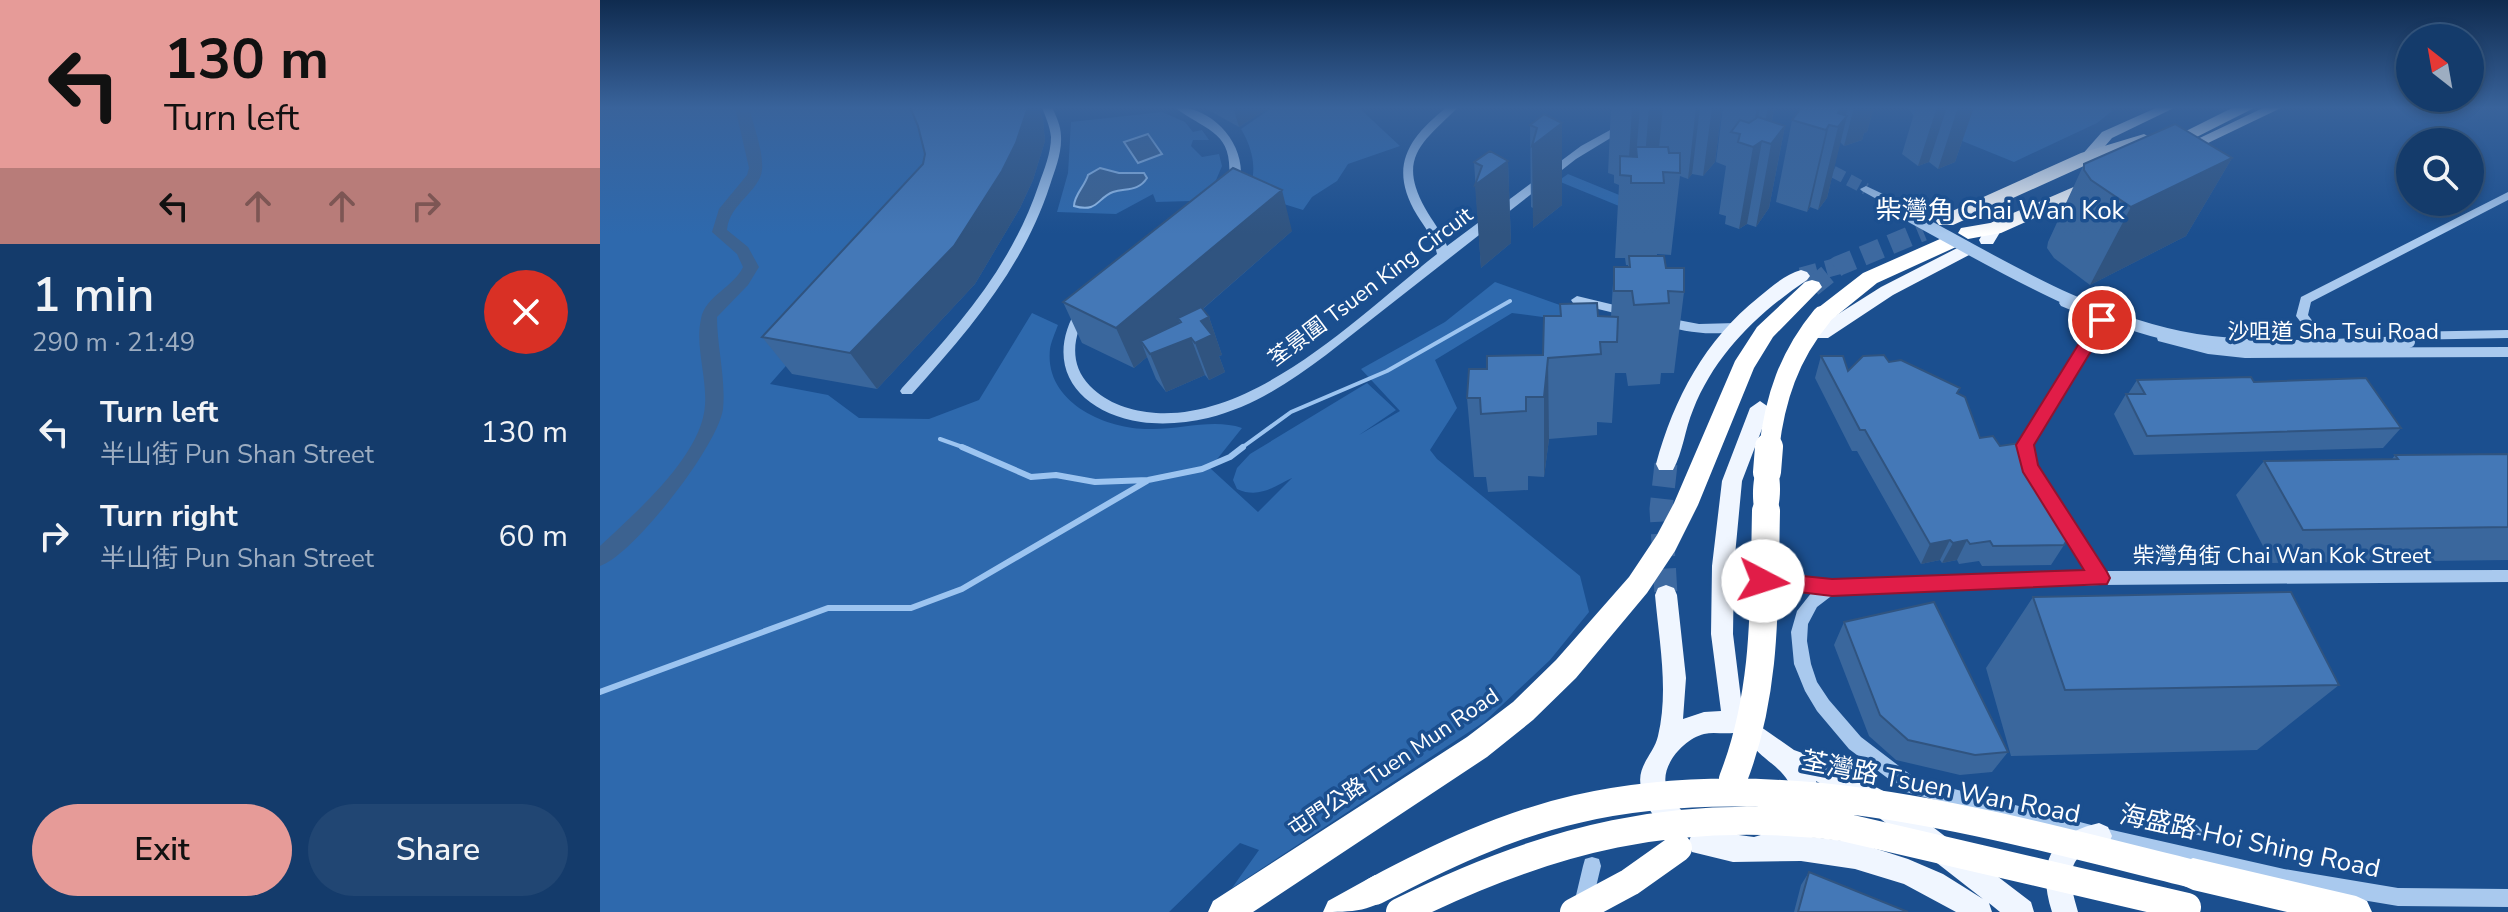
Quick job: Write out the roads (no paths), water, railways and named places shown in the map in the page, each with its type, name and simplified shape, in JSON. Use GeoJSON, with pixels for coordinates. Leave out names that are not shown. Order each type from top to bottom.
{"type":"FeatureCollection","features":[{"type":"Feature","properties":{"kind":"highway"},"geometry":{"type":"LineString","coordinates":[[1957,237],[2088,157],[2117,150]]}},
{"type":"Feature","properties":{"kind":"highway"},"geometry":{"type":"LineString","coordinates":[[2145,162],[2150,153],[2157,150]]}},
{"type":"Feature","properties":{"kind":"highway"},"geometry":{"type":"LineString","coordinates":[[1733,779],[1747,745],[1760,674],[1772,414],[1782,376],[1814,324],[1854,288],[1957,237],[2114,175]]}},
{"type":"Feature","properties":{"kind":"highway","name":"屯門公路 Tuen Mun Road"},"geometry":{"type":"LineString","coordinates":[[1224,912],[1477,747],[1523,711],[1566,669],[1638,585],[1666,543],[1743,367],[1765,332],[1806,282]]}},
{"type":"Feature","properties":{"kind":"highway","name":"荃灣路 Tsuen Wan Road"},"geometry":{"type":"LineString","coordinates":[[1339,912],[1375,891],[1470,846],[1577,809],[1671,794],[1760,790],[1851,800],[1995,827],[2356,912]]}},
{"type":"Feature","properties":{"kind":"highway"},"geometry":{"type":"LineString","coordinates":[[1400,912],[1493,871],[1589,839],[1643,827],[1733,819],[1793,820],[1843,827],[2207,912]]}},
{"type":"Feature","properties":{"kind":"highway"},"geometry":{"type":"LineString","coordinates":[[1574,912],[1630,882],[1685,838]]}},
{"type":"Feature","properties":{"kind":"main road"},"geometry":{"type":"LineString","coordinates":[[2088,157],[2094,150]]}},
{"type":"Feature","properties":{"kind":"main road"},"geometry":{"type":"LineString","coordinates":[[2145,162],[2175,150]]}},
{"type":"Feature","properties":{"kind":"main road"},"geometry":{"type":"LineString","coordinates":[[1822,333],[1887,291],[1957,237]]}},
{"type":"Feature","properties":{"kind":"main road"},"geometry":{"type":"LineString","coordinates":[[1666,464],[1684,407],[1717,350],[1757,305],[1806,282]]}},
{"type":"Feature","properties":{"kind":"main road"},"geometry":{"type":"LineString","coordinates":[[1670,742],[1686,729],[1732,718],[1722,634],[1723,566],[1732,481],[1760,408]]}},
{"type":"Feature","properties":{"kind":"main road"},"geometry":{"type":"LineString","coordinates":[[1666,595],[1674,678],[1670,742],[1652,781],[1661,807],[1685,838],[1736,850],[1774,847],[1822,849],[1903,869],[1979,912]]}},
{"type":"Feature","properties":{"kind":"main road"},"geometry":{"type":"LineString","coordinates":[[1761,739],[1791,761],[1812,767],[1871,797],[2021,912]]}},
{"type":"Feature","properties":{"kind":"main road"},"geometry":{"type":"LineString","coordinates":[[1774,847],[1792,835],[1804,817],[1807,801],[1804,784],[1791,761]]}},
{"type":"Feature","properties":{"kind":"main road"},"geometry":{"type":"LineString","coordinates":[[2065,912],[2058,882],[2062,858],[2073,843],[2099,836]]}},
{"type":"Feature","properties":{"kind":"street"},"geometry":{"type":"LineString","coordinates":[[907,391],[984,303],[1018,255],[1041,200],[1054,150]]}},
{"type":"Feature","properties":{"kind":"street"},"geometry":{"type":"LineString","coordinates":[[1230,197],[1236,184],[1236,165],[1231,150]]}},
{"type":"Feature","properties":{"kind":"street"},"geometry":{"type":"LineString","coordinates":[[1413,150],[1408,160],[1410,191],[1423,216],[1433,227],[1443,256]]}},
{"type":"Feature","properties":{"kind":"street","name":"荃景圍 Tsuen King Circuit"},"geometry":{"type":"LineString","coordinates":[[1091,300],[1075,320],[1066,346],[1077,380],[1091,396],[1115,410],[1135,415],[1176,417],[1234,404],[1279,380],[1583,150]]}},
{"type":"Feature","properties":{"kind":"street"},"geometry":{"type":"LineString","coordinates":[[1866,189],[2090,308],[2139,326],[2240,346],[2406,339]]}},
{"type":"Feature","properties":{"kind":"street"},"geometry":{"type":"LineString","coordinates":[[2316,334],[2302,316],[2305,300],[2508,195]]}},
{"type":"Feature","properties":{"kind":"street"},"geometry":{"type":"LineString","coordinates":[[1433,227],[1449,233],[1470,234]]}},
{"type":"Feature","properties":{"kind":"street"},"geometry":{"type":"LineString","coordinates":[[1957,237],[1984,260]]}},
{"type":"Feature","properties":{"kind":"street","name":"沙咀道 Sha Tsui Road"},"geometry":{"type":"LineString","coordinates":[[2026,282],[2102,320],[2190,345],[2230,352],[2508,352]]}},
{"type":"Feature","properties":{"kind":"street"},"geometry":{"type":"LineString","coordinates":[[1577,300],[1640,316]]}},
{"type":"Feature","properties":{"kind":"street"},"geometry":{"type":"LineString","coordinates":[[1655,320],[1693,329],[1736,327]]}},
{"type":"Feature","properties":{"kind":"street"},"geometry":{"type":"LineString","coordinates":[[2038,479],[2030,467],[2025,445],[2102,320]]}},
{"type":"Feature","properties":{"kind":"street"},"geometry":{"type":"LineString","coordinates":[[1693,329],[1717,350]]}},
{"type":"Feature","properties":{"kind":"street","name":"沙咀道 Sha Tsui Road"},"geometry":{"type":"LineString","coordinates":[[2406,339],[2508,334]]}},
{"type":"Feature","properties":{"kind":"street","name":"沙咀道 Sha Tsui Road"},"geometry":{"type":"LineString","coordinates":[[2406,339],[2508,341]]}},
{"type":"Feature","properties":{"kind":"street"},"geometry":{"type":"LineString","coordinates":[[2053,504],[2100,578]]}},
{"type":"Feature","properties":{"kind":"street","name":"柴灣角街 Chai Wan Kok Street"},"geometry":{"type":"LineString","coordinates":[[1723,566],[1763,581],[1832,587],[2100,578],[2508,576]]}},
{"type":"Feature","properties":{"kind":"street","name":"海盛路 Hoi Shing Road"},"geometry":{"type":"LineString","coordinates":[[1832,587],[1813,599],[1805,610],[1799,625],[1800,663],[1811,687],[1851,738],[1887,771],[1912,786],[2099,836],[2284,878],[2398,897],[2508,898]]}},
{"type":"Feature","properties":{"kind":"street"},"geometry":{"type":"LineString","coordinates":[[1580,912],[1592,866]]}},
{"type":"Feature","properties":{"kind":"waterway"},"geometry":{"type":"LineString","coordinates":[[600,558],[668,489],[700,447],[710,427],[714,397],[709,317],[751,267],[743,251],[719,232],[720,224],[726,209],[754,176],[756,168],[752,150]]}},
{"type":"Feature","properties":{"kind":"waterway"},"geometry":{"type":"LineString","coordinates":[[1240,449],[1291,412],[1387,371],[1510,301]]}},
{"type":"Feature","properties":{"kind":"waterway"},"geometry":{"type":"LineString","coordinates":[[940,439],[968,449]]}},
{"type":"Feature","properties":{"kind":"waterway"},"geometry":{"type":"LineString","coordinates":[[962,447],[1031,477],[1056,475],[1095,482],[1148,480],[1202,469],[1230,457],[1243,447]]}},
{"type":"Feature","properties":{"kind":"waterway"},"geometry":{"type":"LineString","coordinates":[[600,692],[828,608],[911,608],[962,589],[1147,481]]}},
{"type":"Feature","properties":{"kind":"tunnel"},"geometry":{"type":"LineString","coordinates":[[1817,163],[1866,189]]}},
{"type":"Feature","properties":{"kind":"tunnel"},"geometry":{"type":"LineString","coordinates":[[1812,287],[1838,266],[1923,231]]}},
{"type":"Feature","properties":{"kind":"tunnel"},"geometry":{"type":"LineString","coordinates":[[1801,276],[1838,266]]}},
{"type":"Feature","properties":{"kind":"tunnel"},"geometry":{"type":"LineString","coordinates":[[1666,464],[1661,509],[1666,595]]}},
{"type":"Feature","properties":{"kind":"district","name":"柴灣角 Chai Wan Kok"},"geometry":{"type":"Point","coordinates":[2000,210]}}]}
